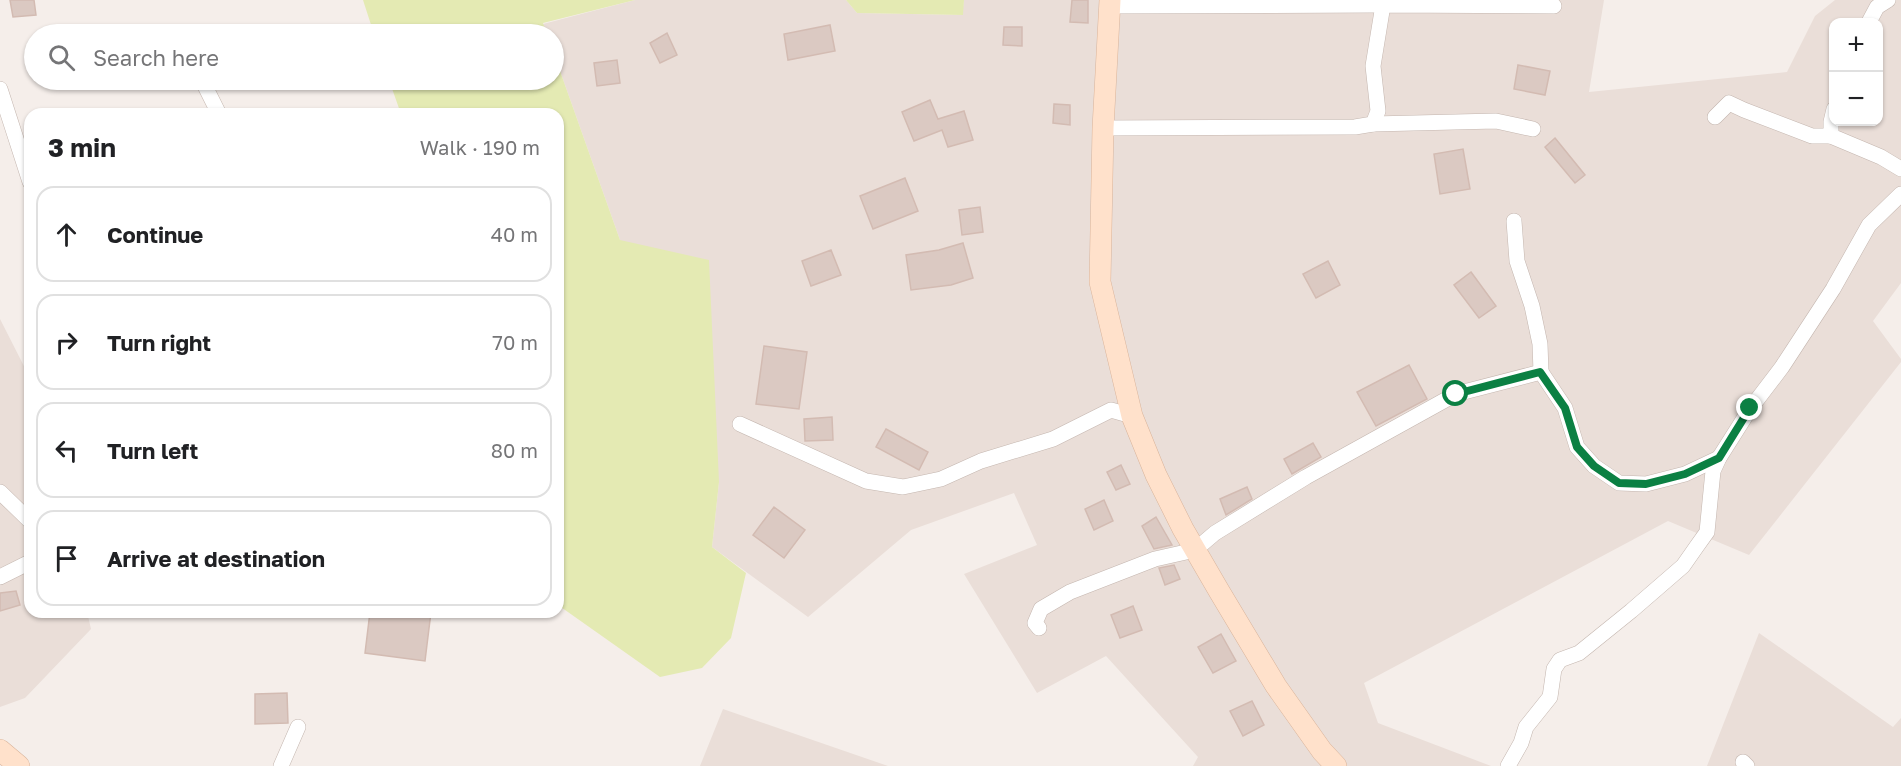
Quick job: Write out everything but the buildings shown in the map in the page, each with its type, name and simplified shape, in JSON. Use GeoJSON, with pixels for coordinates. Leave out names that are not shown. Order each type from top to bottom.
{"type":"FeatureCollection","features":[{"type":"Feature","properties":{"kind":"street"},"geometry":{"type":"LineString","coordinates":[[1871,18],[1877,7],[1888,0]]}},
{"type":"Feature","properties":{"kind":"street"},"geometry":{"type":"LineString","coordinates":[[1373,124],[1378,111],[1373,66],[1383,2]]}},
{"type":"Feature","properties":{"kind":"street"},"geometry":{"type":"LineString","coordinates":[[1336,766],[1322,751],[1276,686],[1196,550],[1156,474],[1132,416],[1100,282],[1103,128],[1110,3],[1383,2],[1554,6]]}},
{"type":"Feature","properties":{"kind":"street"},"geometry":{"type":"LineString","coordinates":[[0,89],[24,163]]}},
{"type":"Feature","properties":{"kind":"street"},"geometry":{"type":"LineString","coordinates":[[207,90],[216,108]]}},
{"type":"Feature","properties":{"kind":"street"},"geometry":{"type":"LineString","coordinates":[[1715,117],[1729,102],[1812,136],[1831,136],[1881,157],[1901,170]]}},
{"type":"Feature","properties":{"kind":"street"},"geometry":{"type":"LineString","coordinates":[[1103,128],[1355,127],[1373,124],[1496,122],[1533,129]]}},
{"type":"Feature","properties":{"kind":"street"},"geometry":{"type":"LineString","coordinates":[[1831,126],[1831,136]]}},
{"type":"Feature","properties":{"kind":"street"},"geometry":{"type":"LineString","coordinates":[[1508,766],[1521,743],[1526,727],[1550,697],[1554,669],[1560,660],[1579,653],[1683,566],[1707,532],[1713,471],[1719,458],[1750,408],[1782,367],[1833,289],[1869,225],[1901,194]]}},
{"type":"Feature","properties":{"kind":"street"},"geometry":{"type":"LineString","coordinates":[[1514,221],[1518,261],[1532,306],[1540,344],[1540,372],[1565,408],[1577,447],[1594,466],[1619,483],[1646,484],[1685,474],[1719,458]]}},
{"type":"Feature","properties":{"kind":"street"},"geometry":{"type":"LineString","coordinates":[[1039,628],[1035,623],[1041,609],[1070,592],[1155,559],[1196,550],[1215,533],[1306,477],[1456,394],[1540,372]]}},
{"type":"Feature","properties":{"kind":"street"},"geometry":{"type":"LineString","coordinates":[[740,424],[866,481],[903,488],[941,479],[981,461],[1053,439],[1111,410],[1132,416]]}},
{"type":"Feature","properties":{"kind":"street"},"geometry":{"type":"LineString","coordinates":[[0,492],[24,515]]}},
{"type":"Feature","properties":{"kind":"street"},"geometry":{"type":"LineString","coordinates":[[0,577],[24,565]]}},
{"type":"Feature","properties":{"kind":"street"},"geometry":{"type":"LineString","coordinates":[[281,766],[298,727]]}},
{"type":"Feature","properties":{"kind":"street"},"geometry":{"type":"LineString","coordinates":[[0,750],[19,766]]}},
{"type":"Feature","properties":{"kind":"shaded area"},"geometry":{"type":"Polygon","coordinates":[[[635,0],[846,0],[857,13],[962,15],[964,0],[1604,0],[1589,92],[1787,72],[1815,16],[1835,0],[1901,0],[1901,283],[1873,321],[1901,362],[1749,555],[1668,521],[1364,683],[1378,723],[1491,766],[1193,766],[1198,757],[1106,656],[1037,693],[964,574],[1037,545],[1014,493],[911,530],[808,617],[712,547],[719,482],[620,240],[564,82],[564,24],[543,24],[635,0]]]}},
{"type":"Feature","properties":{"kind":"shaded area"},"geometry":{"type":"Polygon","coordinates":[[[0,319],[24,366],[24,618],[88,618],[91,629],[25,698],[0,707],[0,319]]]}},
{"type":"Feature","properties":{"kind":"shaded area"},"geometry":{"type":"Polygon","coordinates":[[[1759,633],[1893,727],[1901,718],[1901,766],[1707,766],[1759,633]]]}},
{"type":"Feature","properties":{"kind":"shaded area"},"geometry":{"type":"Polygon","coordinates":[[[723,709],[888,766],[700,766],[723,709]]]}},
{"type":"Feature","properties":{"kind":"green space"},"geometry":{"type":"Polygon","coordinates":[[[363,0],[635,0],[543,24],[371,24],[363,0]]]}},
{"type":"Feature","properties":{"kind":"green space"},"geometry":{"type":"Polygon","coordinates":[[[846,0],[964,0],[963,15],[857,13],[846,0]]]}},
{"type":"Feature","properties":{"kind":"green space"},"geometry":{"type":"Polygon","coordinates":[[[564,82],[620,240],[709,260],[719,482],[712,547],[746,573],[731,638],[702,668],[660,677],[564,609],[564,108],[399,108],[393,90],[564,90],[564,82]]]}},
{"type":"Feature","properties":{"kind":"route"},"geometry":{"type":"LineString","coordinates":[[1456,394],[1540,372],[1565,408],[1577,447],[1594,466],[1619,483],[1646,484],[1685,474],[1719,458],[1750,408]]}}]}
